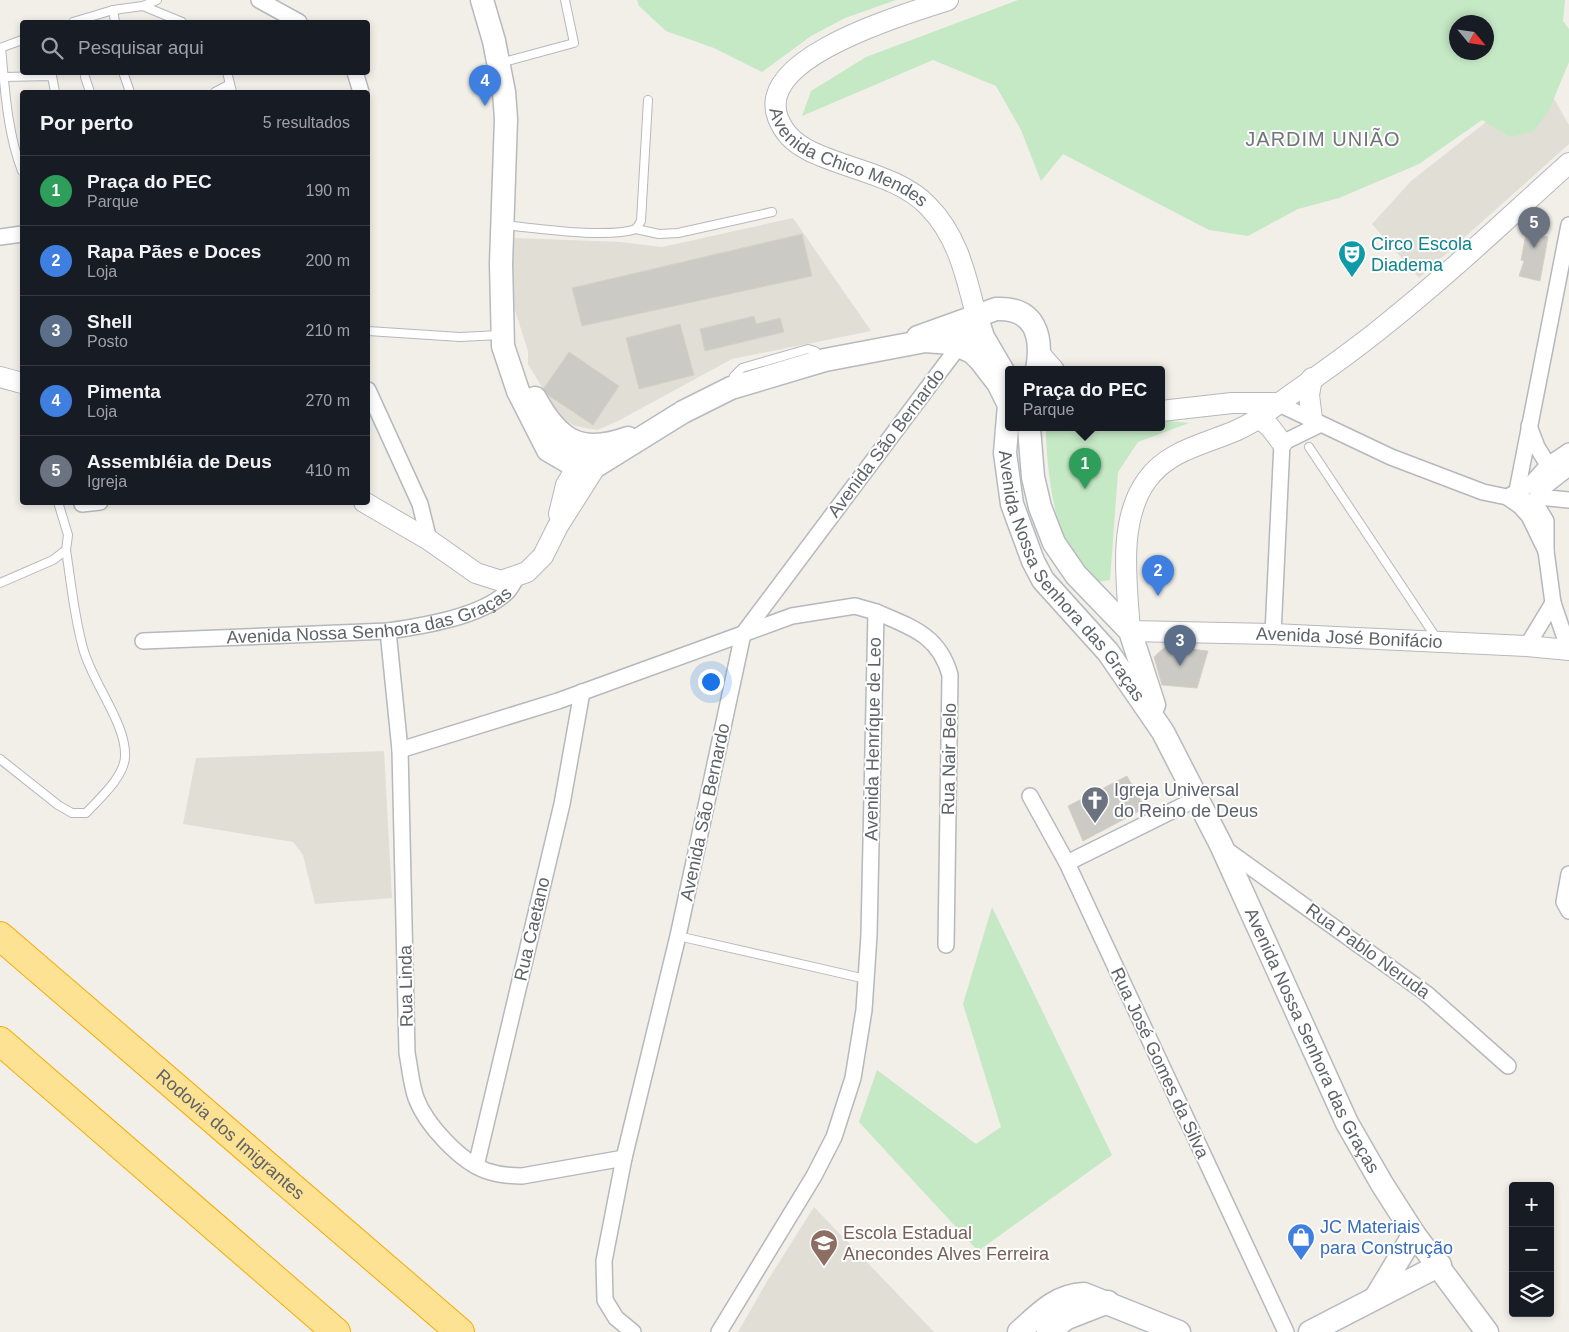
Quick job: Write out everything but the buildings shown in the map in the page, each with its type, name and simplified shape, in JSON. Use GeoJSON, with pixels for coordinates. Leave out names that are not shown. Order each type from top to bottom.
{"type":"FeatureCollection","features":[{"type":"Feature","properties":{"kind":"highway","name":"Rodovia dos Imigrantes"},"geometry":{"type":"LineString","coordinates":[[0,936],[460,1332]]}},
{"type":"Feature","properties":{"kind":"highway"},"geometry":{"type":"LineString","coordinates":[[0,1041],[336,1332]]}},
{"type":"Feature","properties":{"kind":"main road"},"geometry":{"type":"LineString","coordinates":[[482,0],[500,63],[506,119],[501,225],[503,346],[518,391],[539,434],[553,455],[588,456]]}},
{"type":"Feature","properties":{"kind":"main road","name":"Avenida Nossa Senhora das Graças"},"geometry":{"type":"LineString","coordinates":[[896,346],[976,315],[996,309],[1008,308],[1019,312],[1029,319],[1036,328],[1043,365]]}},
{"type":"Feature","properties":{"kind":"main road"},"geometry":{"type":"LineString","coordinates":[[976,315],[983,336],[1005,376]]}},
{"type":"Feature","properties":{"kind":"main road","name":"Avenida Nossa Senhora das Graças"},"geometry":{"type":"LineString","coordinates":[[588,456],[653,431],[683,412],[731,388],[825,360],[925,341],[943,341],[972,352],[988,369],[1005,398]]}},
{"type":"Feature","properties":{"kind":"main road","name":"Avenida Nossa Senhora das Graças"},"geometry":{"type":"LineString","coordinates":[[1007,431],[1006,453],[1012,504],[1033,561],[1043,580],[1108,652],[1163,732],[1221,845],[1348,1123],[1382,1184],[1414,1234],[1440,1265],[1487,1332]]}},
{"type":"Feature","properties":{"kind":"main road","name":"Avenida Nossa Senhora das Graças"},"geometry":{"type":"LineString","coordinates":[[1029,431],[1033,476],[1040,507],[1054,543],[1076,575],[1130,631],[1163,732]]}},
{"type":"Feature","properties":{"kind":"main road"},"geometry":{"type":"LineString","coordinates":[[1052,590],[1098,622],[1118,630],[1130,631]]}},
{"type":"Feature","properties":{"kind":"main road"},"geometry":{"type":"LineString","coordinates":[[1376,1298],[1414,1234]]}},
{"type":"Feature","properties":{"kind":"main road"},"geometry":{"type":"LineString","coordinates":[[1320,1330],[1440,1265]]}},
{"type":"Feature","properties":{"kind":"main road"},"geometry":{"type":"LineString","coordinates":[[1019,1332],[1042,1311],[1060,1299],[1072,1294],[1084,1294],[1108,1302],[1179,1332]]}},
{"type":"Feature","properties":{"kind":"main road"},"geometry":{"type":"LineString","coordinates":[[1048,1332],[1067,1318],[1108,1302]]}},
{"type":"Feature","properties":{"kind":"street"},"geometry":{"type":"LineString","coordinates":[[259,0],[295,20]]}},
{"type":"Feature","properties":{"kind":"street","name":"Avenida Chico Mendes"},"geometry":{"type":"LineString","coordinates":[[948,0],[880,23],[831,44],[802,62],[785,78],[777,95],[776,111],[782,128],[792,140],[809,151],[901,187],[928,205],[945,226],[962,261],[976,315]]}},
{"type":"Feature","properties":{"kind":"street"},"geometry":{"type":"LineString","coordinates":[[356,75],[360,90]]}},
{"type":"Feature","properties":{"kind":"street"},"geometry":{"type":"LineString","coordinates":[[1130,631],[1127,579],[1128,530],[1136,500],[1146,481],[1160,464],[1178,453],[1210,440],[1224,437],[1259,418],[1383,327],[1423,294],[1569,163]]}},
{"type":"Feature","properties":{"kind":"street"},"geometry":{"type":"LineString","coordinates":[[1569,225],[1529,425],[1527,493],[1546,521],[1546,551],[1553,603],[1569,650]]}},
{"type":"Feature","properties":{"kind":"street"},"geometry":{"type":"LineString","coordinates":[[0,237],[20,234]]}},
{"type":"Feature","properties":{"kind":"street"},"geometry":{"type":"LineString","coordinates":[[959,346],[976,315]]}},
{"type":"Feature","properties":{"kind":"street","name":"Avenida São Bernardo"},"geometry":{"type":"LineString","coordinates":[[633,1332],[616,1318],[605,1300],[604,1262],[624,1158],[678,936],[743,634],[959,346]]}},
{"type":"Feature","properties":{"kind":"street"},"geometry":{"type":"LineString","coordinates":[[0,377],[20,384]]}},
{"type":"Feature","properties":{"kind":"street"},"geometry":{"type":"LineString","coordinates":[[1312,378],[1309,395],[1316,421]]}},
{"type":"Feature","properties":{"kind":"street"},"geometry":{"type":"LineString","coordinates":[[370,394],[420,504],[429,540]]}},
{"type":"Feature","properties":{"kind":"street"},"geometry":{"type":"LineString","coordinates":[[1165,410],[1232,403],[1278,403],[1391,457],[1483,492],[1527,493],[1569,500]]}},
{"type":"Feature","properties":{"kind":"street"},"geometry":{"type":"LineString","coordinates":[[1198,406],[1214,418],[1215,431],[1210,440]]}},
{"type":"Feature","properties":{"kind":"street"},"geometry":{"type":"LineString","coordinates":[[1259,418],[1270,427],[1282,443],[1273,634]]}},
{"type":"Feature","properties":{"kind":"street"},"geometry":{"type":"LineString","coordinates":[[1282,443],[1316,421]]}},
{"type":"Feature","properties":{"kind":"street"},"geometry":{"type":"LineString","coordinates":[[1529,425],[1537,446],[1548,465]]}},
{"type":"Feature","properties":{"kind":"street"},"geometry":{"type":"LineString","coordinates":[[1546,551],[1529,516],[1520,506],[1527,493],[1548,465],[1569,451]]}},
{"type":"Feature","properties":{"kind":"street","name":"Avenida Nossa Senhora das Graças"},"geometry":{"type":"LineString","coordinates":[[143,641],[388,631],[441,620],[479,608],[508,591],[518,576],[532,567],[543,556],[558,526],[566,484],[588,456]]}},
{"type":"Feature","properties":{"kind":"street"},"geometry":{"type":"LineString","coordinates":[[1527,493],[1566,470],[1569,460]]}},
{"type":"Feature","properties":{"kind":"street"},"geometry":{"type":"LineString","coordinates":[[369,505],[429,540],[482,576],[501,581],[518,576]]}},
{"type":"Feature","properties":{"kind":"street"},"geometry":{"type":"LineString","coordinates":[[1527,646],[1553,603]]}},
{"type":"Feature","properties":{"kind":"street","name":"Avenida Henríque de Leo"},"geometry":{"type":"LineString","coordinates":[[400,750],[558,702],[792,616],[855,606],[876,612],[866,979],[860,1043],[853,1078],[834,1137],[814,1176],[719,1332]]}},
{"type":"Feature","properties":{"kind":"street","name":"Rua Nair Belo"},"geometry":{"type":"LineString","coordinates":[[876,612],[919,631],[930,639],[946,660],[950,675],[946,945]]}},
{"type":"Feature","properties":{"kind":"street","name":"Rua Linda"},"geometry":{"type":"LineString","coordinates":[[388,631],[400,750],[407,1053],[412,1084],[423,1113],[452,1147],[476,1166],[506,1176],[522,1176],[624,1158]]}},
{"type":"Feature","properties":{"kind":"street","name":"Avenida José Bonifácio"},"geometry":{"type":"LineString","coordinates":[[1130,631],[1273,634],[1527,646],[1569,650]]}},
{"type":"Feature","properties":{"kind":"street","name":"Rua Caetano"},"geometry":{"type":"LineString","coordinates":[[476,1166],[562,804],[582,692]]}},
{"type":"Feature","properties":{"kind":"street","name":"Rua José Gomes da Silva"},"geometry":{"type":"LineString","coordinates":[[1030,796],[1067,863],[1286,1332]]}},
{"type":"Feature","properties":{"kind":"street"},"geometry":{"type":"LineString","coordinates":[[1067,863],[1198,798]]}},
{"type":"Feature","properties":{"kind":"street","name":"Rua Pablo Neruda"},"geometry":{"type":"LineString","coordinates":[[1221,845],[1427,994],[1508,1066]]}},
{"type":"Feature","properties":{"kind":"street"},"geometry":{"type":"LineString","coordinates":[[1569,874],[1564,902],[1569,911]]}},
{"type":"Feature","properties":{"kind":"lane"},"geometry":{"type":"LineString","coordinates":[[80,20],[113,10],[143,6],[158,0]]}},
{"type":"Feature","properties":{"kind":"lane"},"geometry":{"type":"LineString","coordinates":[[500,63],[574,43],[565,0]]}},
{"type":"Feature","properties":{"kind":"lane"},"geometry":{"type":"LineString","coordinates":[[143,6],[177,20]]}},
{"type":"Feature","properties":{"kind":"lane"},"geometry":{"type":"LineString","coordinates":[[113,10],[115,20]]}},
{"type":"Feature","properties":{"kind":"lane"},"geometry":{"type":"LineString","coordinates":[[20,41],[0,48],[12,142],[20,165]]}},
{"type":"Feature","properties":{"kind":"lane"},"geometry":{"type":"LineString","coordinates":[[124,75],[129,90]]}},
{"type":"Feature","properties":{"kind":"lane"},"geometry":{"type":"LineString","coordinates":[[228,75],[231,88]]}},
{"type":"Feature","properties":{"kind":"lane"},"geometry":{"type":"LineString","coordinates":[[4,77],[52,76],[55,90]]}},
{"type":"Feature","properties":{"kind":"lane"},"geometry":{"type":"LineString","coordinates":[[85,77],[89,90]]}},
{"type":"Feature","properties":{"kind":"lane"},"geometry":{"type":"LineString","coordinates":[[636,229],[641,221],[648,100]]}},
{"type":"Feature","properties":{"kind":"lane"},"geometry":{"type":"LineString","coordinates":[[501,225],[591,232],[622,232],[636,229],[659,234],[678,233],[772,212]]}},
{"type":"Feature","properties":{"kind":"lane"},"geometry":{"type":"LineString","coordinates":[[370,331],[460,337],[502,335]]}},
{"type":"Feature","properties":{"kind":"lane"},"geometry":{"type":"LineString","coordinates":[[1309,447],[1440,643]]}},
{"type":"Feature","properties":{"kind":"lane"},"geometry":{"type":"LineString","coordinates":[[0,759],[72,813],[86,813],[113,785],[126,759],[124,736],[91,674],[82,647],[66,550],[68,535],[59,505]]}},
{"type":"Feature","properties":{"kind":"lane"},"geometry":{"type":"LineString","coordinates":[[0,583],[60,557],[66,550]]}},
{"type":"Feature","properties":{"kind":"lane"},"geometry":{"type":"LineString","coordinates":[[678,936],[866,979]]}},
{"type":"Feature","properties":{"kind":"shaded area"},"geometry":{"type":"Polygon","coordinates":[[[1542,78],[1569,125],[1569,144],[1419,278],[1372,224],[1411,181],[1542,78]]]}},
{"type":"Feature","properties":{"kind":"shaded area"},"geometry":{"type":"Polygon","coordinates":[[[793,218],[871,331],[732,359],[618,421],[597,430],[575,426],[560,417],[528,364],[528,351],[510,295],[514,238],[620,242],[662,247],[793,218]]]}},
{"type":"Feature","properties":{"kind":"shaded area"},"geometry":{"type":"Polygon","coordinates":[[[384,751],[392,898],[315,904],[303,855],[293,842],[183,824],[196,758],[384,751]]]}},
{"type":"Feature","properties":{"kind":"shaded area","name":"Escola Estadual Anecondes Alves Ferreira"},"geometry":{"type":"Polygon","coordinates":[[[814,1207],[934,1332],[738,1332],[766,1283],[814,1207]]]}},
{"type":"Feature","properties":{"kind":"green space"},"geometry":{"type":"Polygon","coordinates":[[[637,0],[896,0],[845,18],[811,36],[762,72],[714,48],[666,31],[639,6],[637,0]]]}},
{"type":"Feature","properties":{"kind":"green space"},"geometry":{"type":"Polygon","coordinates":[[[1018,0],[1565,0],[1563,21],[1569,29],[1569,62],[1549,110],[1534,131],[1510,137],[1482,120],[1419,164],[1339,198],[1298,209],[1248,236],[1209,230],[1063,154],[1041,181],[1021,130],[996,86],[933,60],[802,116],[811,91],[866,57],[1018,0]]]}},
{"type":"Feature","properties":{"kind":"green space"},"geometry":{"type":"Polygon","coordinates":[[[1165,420],[1189,423],[1138,442],[1118,472],[1110,580],[1097,582],[1071,553],[1055,509],[1047,458],[1046,431],[1165,431],[1165,420]]]}},
{"type":"Feature","properties":{"kind":"green space"},"geometry":{"type":"Polygon","coordinates":[[[992,907],[1112,1155],[978,1251],[859,1122],[877,1070],[976,1144],[1001,1127],[963,1004],[992,907]]]}},
{"type":"Feature","properties":{"kind":"place","name":"Pimenta"},"geometry":{"type":"Point","coordinates":[485,106]}},
{"type":"Feature","properties":{"kind":"place","name":"Assembléia de Deus"},"geometry":{"type":"Point","coordinates":[1534,248]}},
{"type":"Feature","properties":{"kind":"place","name":"Circo Escola Diadema"},"geometry":{"type":"Point","coordinates":[1352,278]}},
{"type":"Feature","properties":{"kind":"place","name":"Praça do PEC"},"geometry":{"type":"Point","coordinates":[1085,489]}},
{"type":"Feature","properties":{"kind":"place","name":"Rapa Pães e Doces"},"geometry":{"type":"Point","coordinates":[1158,596]}},
{"type":"Feature","properties":{"kind":"place","name":"Shell"},"geometry":{"type":"Point","coordinates":[1180,666]}},
{"type":"Feature","properties":{"kind":"place","name":"Igreja Universal do Reino de Deus"},"geometry":{"type":"Point","coordinates":[1095,824]}},
{"type":"Feature","properties":{"kind":"place","name":"JC Materiais para Construção"},"geometry":{"type":"Point","coordinates":[1301,1261]}},
{"type":"Feature","properties":{"kind":"place","name":"Escola Estadual Anecondes Alves Ferreira"},"geometry":{"type":"Point","coordinates":[824,1267]}},
{"type":"Feature","properties":{"kind":"district","name":"JARDIM UNIÃO"},"geometry":{"type":"Point","coordinates":[1323,139]}}]}
